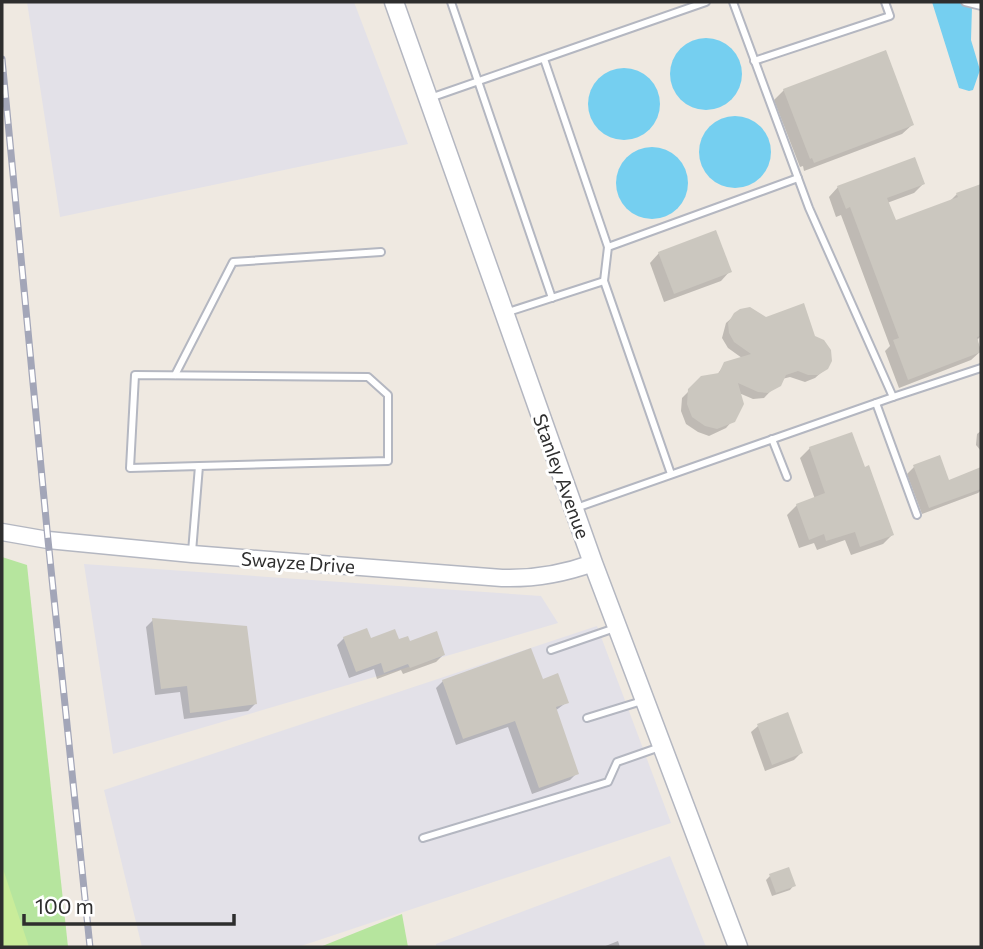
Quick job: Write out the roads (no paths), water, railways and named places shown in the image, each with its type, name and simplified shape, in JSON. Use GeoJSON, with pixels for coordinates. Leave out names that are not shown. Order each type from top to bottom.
{"type":"FeatureCollection","features":[{"type":"Feature","properties":{"kind":"main road","name":"Stanley Avenue"},"geometry":{"type":"LineString","coordinates":[[394,2],[593,563],[738,947]]}},
{"type":"Feature","properties":{"kind":"street","name":"Swayze Drive"},"geometry":{"type":"LineString","coordinates":[[2,532],[48,540],[192,554],[502,578],[528,579],[593,563]]}},
{"type":"Feature","properties":{"kind":"lane"},"geometry":{"type":"LineString","coordinates":[[451,2],[552,298]]}},
{"type":"Feature","properties":{"kind":"lane"},"geometry":{"type":"LineString","coordinates":[[428,99],[706,2]]}},
{"type":"Feature","properties":{"kind":"lane"},"geometry":{"type":"LineString","coordinates":[[733,2],[809,208],[892,397]]}},
{"type":"Feature","properties":{"kind":"lane"},"geometry":{"type":"LineString","coordinates":[[754,61],[890,16],[886,2]]}},
{"type":"Feature","properties":{"kind":"lane"},"geometry":{"type":"LineString","coordinates":[[965,2],[981,6]]}},
{"type":"Feature","properties":{"kind":"lane"},"geometry":{"type":"LineString","coordinates":[[544,58],[608,247],[604,281],[671,474]]}},
{"type":"Feature","properties":{"kind":"lane"},"geometry":{"type":"LineString","coordinates":[[608,247],[798,178]]}},
{"type":"Feature","properties":{"kind":"lane"},"geometry":{"type":"LineString","coordinates":[[175,375],[233,261],[381,252]]}},
{"type":"Feature","properties":{"kind":"lane"},"geometry":{"type":"LineString","coordinates":[[503,313],[604,281]]}},
{"type":"Feature","properties":{"kind":"lane"},"geometry":{"type":"LineString","coordinates":[[574,509],[876,402],[981,368]]}},
{"type":"Feature","properties":{"kind":"lane"},"geometry":{"type":"LineString","coordinates":[[135,375],[368,377],[388,395],[388,461],[199,466],[130,468],[135,375]]}},
{"type":"Feature","properties":{"kind":"lane"},"geometry":{"type":"LineString","coordinates":[[876,402],[917,515]]}},
{"type":"Feature","properties":{"kind":"lane"},"geometry":{"type":"LineString","coordinates":[[772,439],[787,477]]}},
{"type":"Feature","properties":{"kind":"lane"},"geometry":{"type":"LineString","coordinates":[[192,554],[199,466]]}},
{"type":"Feature","properties":{"kind":"lane"},"geometry":{"type":"LineString","coordinates":[[551,650],[617,627]]}},
{"type":"Feature","properties":{"kind":"lane"},"geometry":{"type":"LineString","coordinates":[[587,718],[644,700]]}},
{"type":"Feature","properties":{"kind":"lane"},"geometry":{"type":"LineString","coordinates":[[424,838],[608,782],[618,762],[662,747]]}},
{"type":"Feature","properties":{"kind":"water"},"geometry":{"type":"Polygon","coordinates":[[[932,2],[969,2],[972,7],[971,40],[980,70],[973,90],[959,88],[932,2]]]}},
{"type":"Feature","properties":{"kind":"water"},"geometry":{"type":"Polygon","coordinates":[[[706,38],[726,44],[736,54],[742,74],[736,94],[726,104],[706,110],[686,104],[676,94],[670,74],[676,54],[686,44],[706,38]]]}},
{"type":"Feature","properties":{"kind":"water"},"geometry":{"type":"Polygon","coordinates":[[[624,68],[644,74],[654,84],[660,104],[654,124],[644,134],[624,140],[604,134],[594,124],[588,104],[594,84],[604,74],[624,68]]]}},
{"type":"Feature","properties":{"kind":"water"},"geometry":{"type":"Polygon","coordinates":[[[735,116],[755,122],[765,132],[771,152],[765,172],[755,182],[735,188],[715,182],[705,172],[699,152],[705,132],[715,122],[735,116]]]}},
{"type":"Feature","properties":{"kind":"water"},"geometry":{"type":"Polygon","coordinates":[[[652,147],[672,153],[682,163],[688,183],[682,203],[672,213],[652,219],[632,213],[622,203],[616,183],[622,163],[632,153],[652,147]]]}},
{"type":"Feature","properties":{"kind":"railway"},"geometry":{"type":"LineString","coordinates":[[2,59],[90,947]]}}]}
